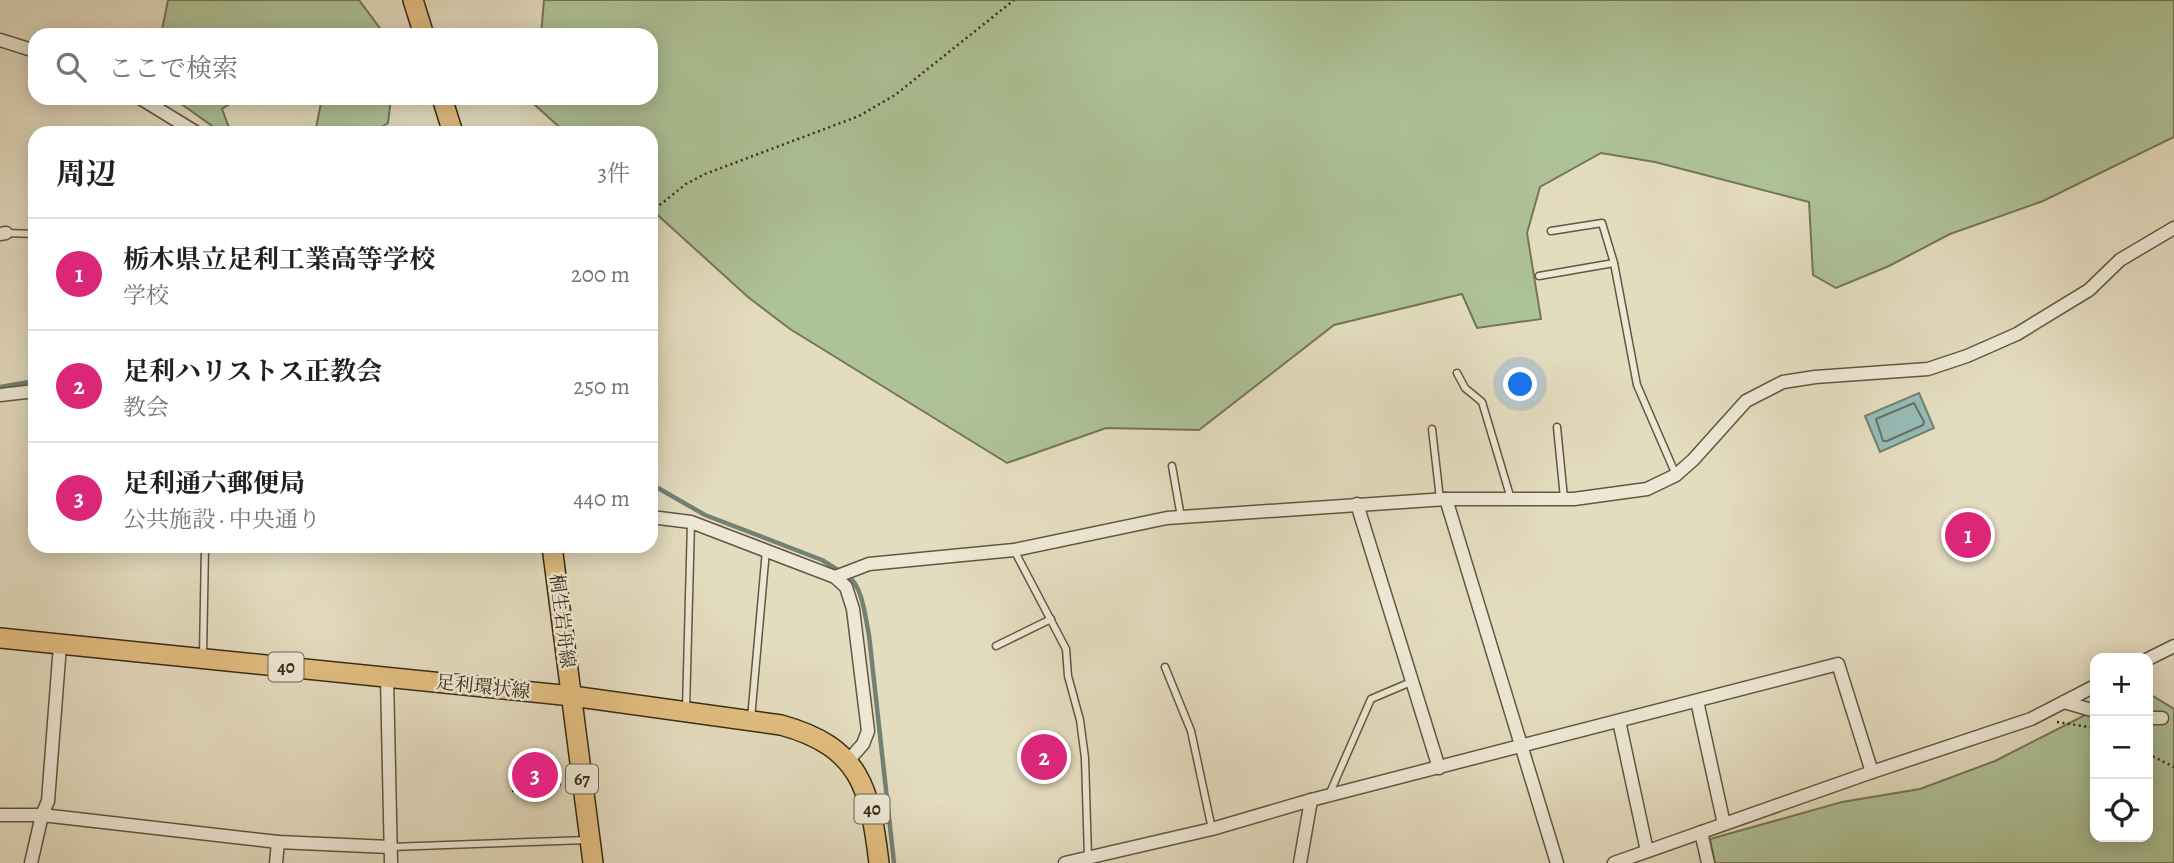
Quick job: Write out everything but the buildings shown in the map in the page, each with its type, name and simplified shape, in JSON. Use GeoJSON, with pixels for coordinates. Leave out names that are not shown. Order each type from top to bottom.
{"type":"FeatureCollection","features":[{"type":"Feature","properties":{"kind":"main road"},"geometry":{"type":"LineString","coordinates":[[413,0],[422,28]]}},
{"type":"Feature","properties":{"kind":"main road"},"geometry":{"type":"LineString","coordinates":[[444,105],[451,126]]}},
{"type":"Feature","properties":{"kind":"main road","name":"桐生岩舟線"},"geometry":{"type":"LineString","coordinates":[[553,553],[572,696]]}},
{"type":"Feature","properties":{"kind":"main road","name":"足利環状線"},"geometry":{"type":"LineString","coordinates":[[0,638],[572,696],[781,725],[827,744],[847,762],[858,777],[869,800],[879,863]]}},
{"type":"Feature","properties":{"kind":"main road","name":"67"},"geometry":{"type":"LineString","coordinates":[[572,696],[593,863]]}},
{"type":"Feature","properties":{"kind":"street"},"geometry":{"type":"LineString","coordinates":[[0,40],[28,49]]}},
{"type":"Feature","properties":{"kind":"street"},"geometry":{"type":"LineString","coordinates":[[151,105],[186,126]]}},
{"type":"Feature","properties":{"kind":"street"},"geometry":{"type":"LineString","coordinates":[[835,577],[869,564],[1014,550],[1181,516],[1443,499],[1564,499],[1647,489],[1675,475],[1693,460],[1746,401],[1783,382],[1815,377],[1928,369],[1967,356],[2017,334],[2089,290],[2120,260],[2174,228]]}},
{"type":"Feature","properties":{"kind":"street"},"geometry":{"type":"LineString","coordinates":[[0,395],[28,392]]}},
{"type":"Feature","properties":{"kind":"street"},"geometry":{"type":"LineString","coordinates":[[1443,499],[1557,863]]}},
{"type":"Feature","properties":{"kind":"street"},"geometry":{"type":"LineString","coordinates":[[1357,504],[1439,768]]}},
{"type":"Feature","properties":{"kind":"street"},"geometry":{"type":"LineString","coordinates":[[658,518],[691,522],[835,577],[846,587],[853,609],[868,732],[863,744],[847,762]]}},
{"type":"Feature","properties":{"kind":"street"},"geometry":{"type":"LineString","coordinates":[[31,863],[48,801],[60,645]]}},
{"type":"Feature","properties":{"kind":"street"},"geometry":{"type":"LineString","coordinates":[[2153,656],[2174,646]]}},
{"type":"Feature","properties":{"kind":"street"},"geometry":{"type":"LineString","coordinates":[[1065,863],[1212,830],[1311,800],[1838,664],[1872,772]]}},
{"type":"Feature","properties":{"kind":"street"},"geometry":{"type":"LineString","coordinates":[[387,677],[391,863]]}},
{"type":"Feature","properties":{"kind":"street"},"geometry":{"type":"LineString","coordinates":[[1614,863],[1651,855],[1701,832],[2031,719],[2090,689]]}},
{"type":"Feature","properties":{"kind":"street"},"geometry":{"type":"LineString","coordinates":[[1697,701],[1724,824]]}},
{"type":"Feature","properties":{"kind":"street"},"geometry":{"type":"LineString","coordinates":[[2064,702],[2090,710]]}},
{"type":"Feature","properties":{"kind":"street"},"geometry":{"type":"LineString","coordinates":[[2153,718],[2162,718]]}},
{"type":"Feature","properties":{"kind":"street"},"geometry":{"type":"LineString","coordinates":[[1619,721],[1651,855]]}},
{"type":"Feature","properties":{"kind":"street"},"geometry":{"type":"LineString","coordinates":[[1300,863],[1311,800]]}},
{"type":"Feature","properties":{"kind":"street"},"geometry":{"type":"LineString","coordinates":[[0,815],[42,815],[278,842],[390,847]]}},
{"type":"Feature","properties":{"kind":"street"},"geometry":{"type":"LineString","coordinates":[[1701,832],[1708,863]]}},
{"type":"Feature","properties":{"kind":"street"},"geometry":{"type":"LineString","coordinates":[[276,863],[278,842]]}},
{"type":"Feature","properties":{"kind":"lane"},"geometry":{"type":"LineString","coordinates":[[1551,231],[1602,223],[1614,263],[1637,385],[1675,475]]}},
{"type":"Feature","properties":{"kind":"lane"},"geometry":{"type":"LineString","coordinates":[[3,234],[28,234]]}},
{"type":"Feature","properties":{"kind":"lane"},"geometry":{"type":"LineString","coordinates":[[1539,276],[1614,263]]}},
{"type":"Feature","properties":{"kind":"lane"},"geometry":{"type":"LineString","coordinates":[[1457,373],[1465,388],[1482,402],[1511,499]]}},
{"type":"Feature","properties":{"kind":"lane"},"geometry":{"type":"LineString","coordinates":[[1557,427],[1564,499]]}},
{"type":"Feature","properties":{"kind":"lane"},"geometry":{"type":"LineString","coordinates":[[1432,429],[1443,499]]}},
{"type":"Feature","properties":{"kind":"lane"},"geometry":{"type":"LineString","coordinates":[[1172,466],[1181,516]]}},
{"type":"Feature","properties":{"kind":"lane"},"geometry":{"type":"LineString","coordinates":[[686,711],[691,522]]}},
{"type":"Feature","properties":{"kind":"lane"},"geometry":{"type":"LineString","coordinates":[[751,720],[766,550]]}},
{"type":"Feature","properties":{"kind":"lane"},"geometry":{"type":"LineString","coordinates":[[1014,550],[1066,649],[1068,676],[1080,720],[1085,758],[1088,857]]}},
{"type":"Feature","properties":{"kind":"lane"},"geometry":{"type":"LineString","coordinates":[[203,659],[205,553]]}},
{"type":"Feature","properties":{"kind":"lane"},"geometry":{"type":"LineString","coordinates":[[996,646],[1051,620]]}},
{"type":"Feature","properties":{"kind":"lane"},"geometry":{"type":"LineString","coordinates":[[1165,667],[1191,731],[1212,830]]}},
{"type":"Feature","properties":{"kind":"lane"},"geometry":{"type":"LineString","coordinates":[[1329,796],[1371,699],[1411,682]]}},
{"type":"Feature","properties":{"kind":"lane"},"geometry":{"type":"LineString","coordinates":[[390,847],[590,840]]}},
{"type":"Feature","properties":{"kind":"path"},"geometry":{"type":"LineString","coordinates":[[658,206],[686,184],[705,174],[859,116],[895,95],[1014,0]]}},
{"type":"Feature","properties":{"kind":"path"},"geometry":{"type":"LineString","coordinates":[[2031,719],[2090,727]]}},
{"type":"Feature","properties":{"kind":"path"},"geometry":{"type":"LineString","coordinates":[[2153,756],[2174,767]]}},
{"type":"Feature","properties":{"kind":"green space"},"geometry":{"type":"Polygon","coordinates":[[[168,0],[359,0],[380,28],[162,28],[168,0]]]}},
{"type":"Feature","properties":{"kind":"green space"},"geometry":{"type":"Polygon","coordinates":[[[544,0],[2174,0],[2174,137],[2043,201],[1950,234],[1889,266],[1836,288],[1813,275],[1809,202],[1655,162],[1601,153],[1540,187],[1527,233],[1541,319],[1477,328],[1462,294],[1334,325],[1199,430],[1106,428],[1007,463],[790,329],[748,297],[658,215],[658,126],[558,126],[535,105],[658,105],[658,28],[542,28],[544,0]]]}},
{"type":"Feature","properties":{"kind":"green space"},"geometry":{"type":"Polygon","coordinates":[[[183,105],[228,105],[222,109],[228,126],[212,126],[183,105]]]}},
{"type":"Feature","properties":{"kind":"green space"},"geometry":{"type":"Polygon","coordinates":[[[321,105],[390,105],[388,123],[383,126],[316,126],[321,105]]]}},
{"type":"Feature","properties":{"kind":"green space"},"geometry":{"type":"Polygon","coordinates":[[[2153,696],[2174,709],[2174,863],[1715,863],[1710,839],[1842,802],[1920,789],[1995,761],[2090,713],[2090,842],[2153,842],[2153,696]]]}},
{"type":"Feature","properties":{"kind":"water"},"geometry":{"type":"Polygon","coordinates":[[[1919,393],[1934,428],[1880,452],[1865,416],[1919,393]]]}},
{"type":"Feature","properties":{"kind":"waterway"},"geometry":{"type":"LineString","coordinates":[[0,387],[28,382]]}},
{"type":"Feature","properties":{"kind":"waterway"},"geometry":{"type":"LineString","coordinates":[[658,488],[705,515],[822,560],[841,572]]}},
{"type":"Feature","properties":{"kind":"waterway"},"geometry":{"type":"LineString","coordinates":[[848,576],[860,595],[869,635],[894,863]]}},
{"type":"Feature","properties":{"kind":"place","name":"栃木県立足利工業高等学校"},"geometry":{"type":"Point","coordinates":[1968,535]}},
{"type":"Feature","properties":{"kind":"place","name":"足利ハリストス正教会"},"geometry":{"type":"Point","coordinates":[1044,757]}},
{"type":"Feature","properties":{"kind":"place","name":"足利通六郵便局"},"geometry":{"type":"Point","coordinates":[535,775]}}]}
